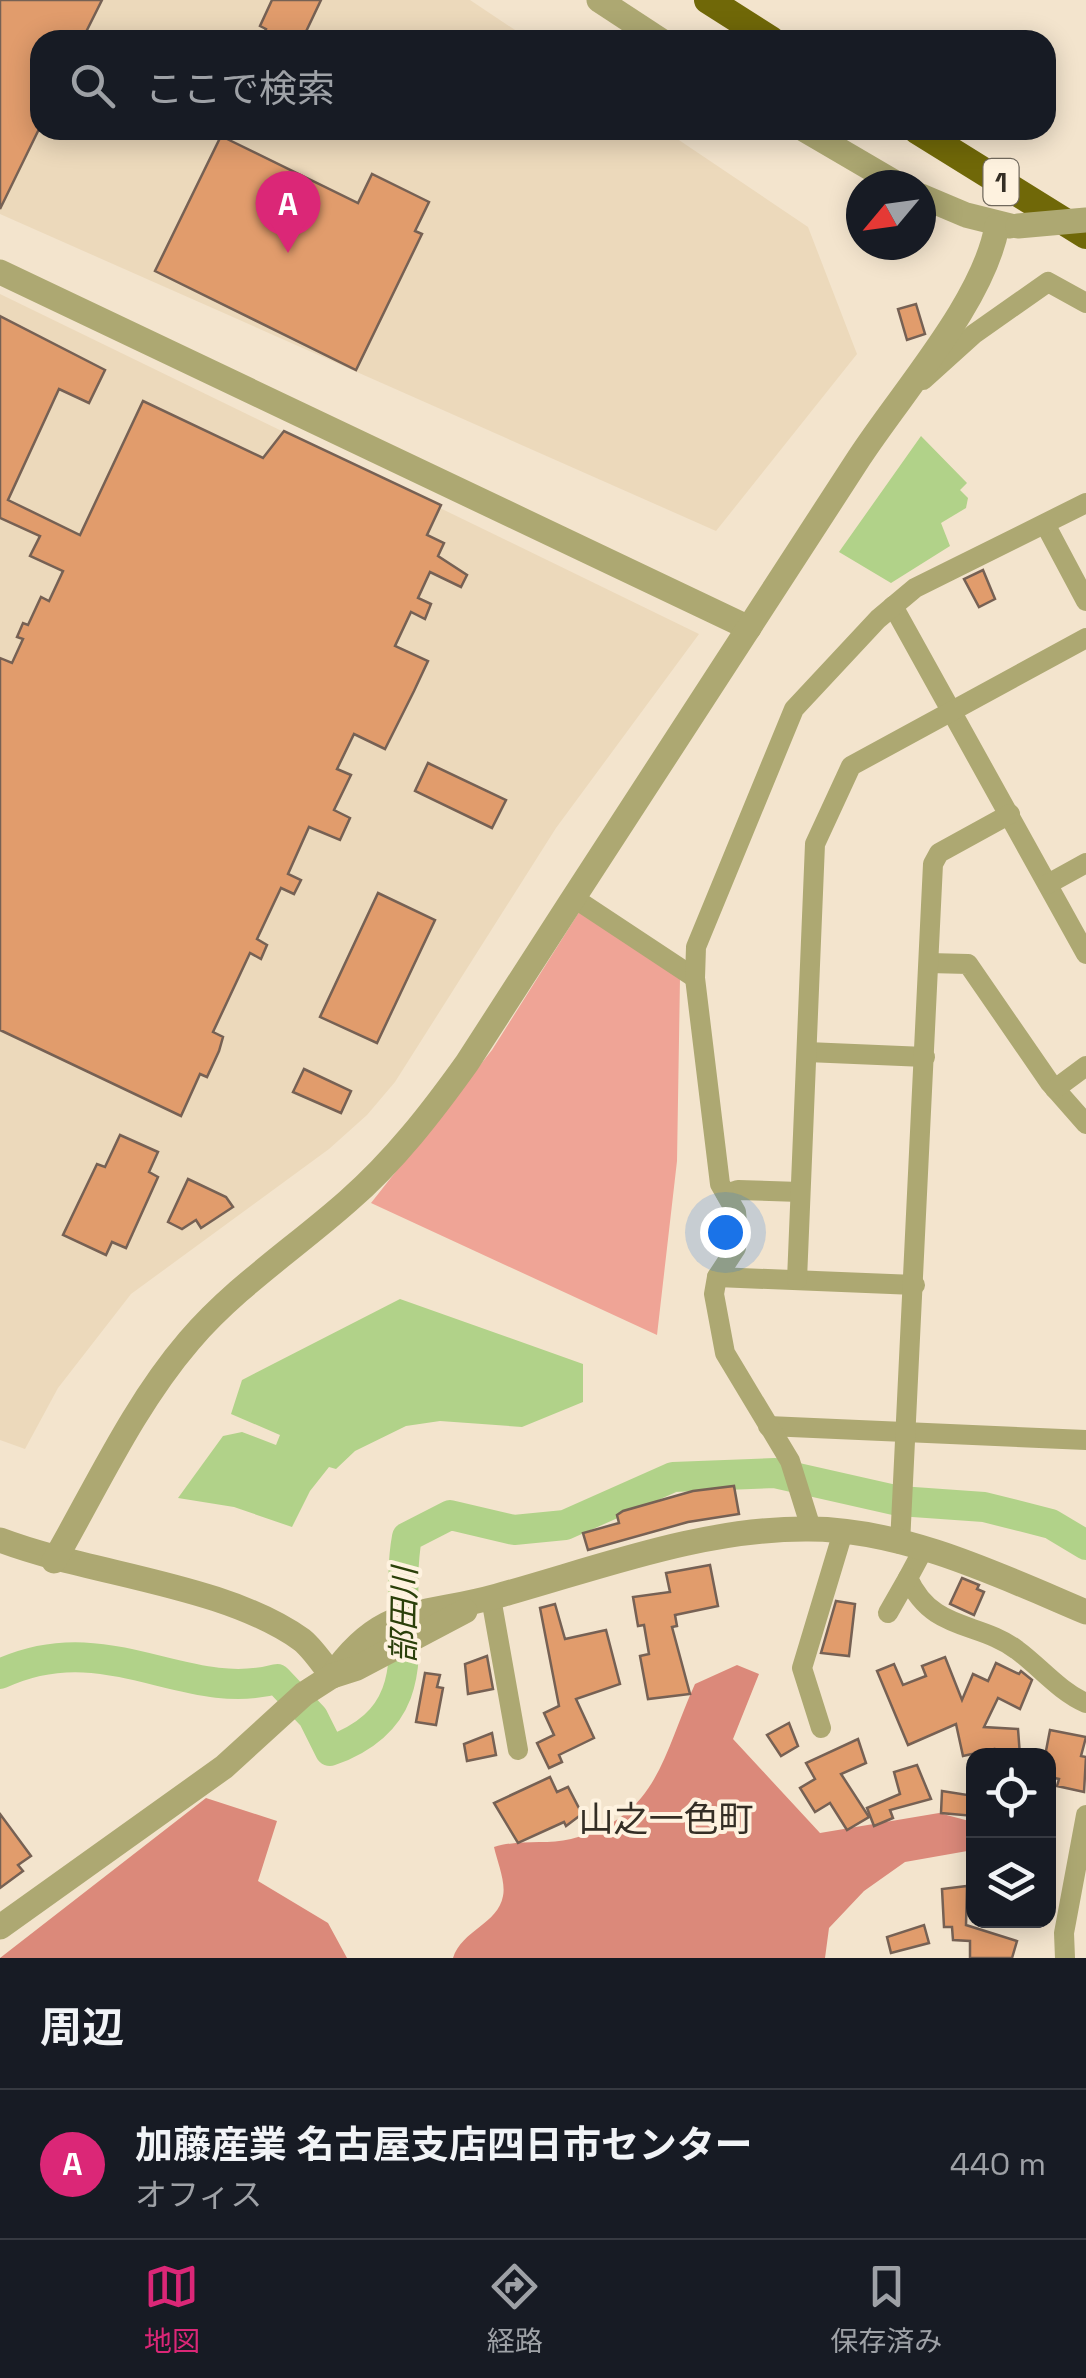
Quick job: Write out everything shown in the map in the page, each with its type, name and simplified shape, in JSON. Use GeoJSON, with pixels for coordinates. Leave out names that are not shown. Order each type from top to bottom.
{"type":"FeatureCollection","features":[{"type":"Feature","properties":{"kind":"highway"},"geometry":{"type":"LineString","coordinates":[[708,0],[755,30]]}},
{"type":"Feature","properties":{"kind":"highway","name":"1"},"geometry":{"type":"LineString","coordinates":[[933,140],[1086,235]]}},
{"type":"Feature","properties":{"kind":"street"},"geometry":{"type":"LineString","coordinates":[[598,0],[644,30]]}},
{"type":"Feature","properties":{"kind":"street"},"geometry":{"type":"LineString","coordinates":[[822,140],[873,170]]}},
{"type":"Feature","properties":{"kind":"street"},"geometry":{"type":"LineString","coordinates":[[936,201],[1007,226],[1086,220]]}},
{"type":"Feature","properties":{"kind":"street"},"geometry":{"type":"LineString","coordinates":[[54,1561],[152,1393],[189,1340],[237,1293],[352,1198],[400,1148],[467,1063],[891,410],[975,288],[1007,226]]}},
{"type":"Feature","properties":{"kind":"street"},"geometry":{"type":"LineString","coordinates":[[0,272],[749,628]]}},
{"type":"Feature","properties":{"kind":"street"},"geometry":{"type":"LineString","coordinates":[[891,410],[974,334],[1048,282],[1086,303]]}},
{"type":"Feature","properties":{"kind":"street"},"geometry":{"type":"LineString","coordinates":[[812,1528],[790,1461],[724,1353],[714,1294],[717,1276],[736,1248],[738,1233],[736,1212],[720,1184],[695,978],[696,946],[794,708],[914,588],[1086,504]]}},
{"type":"Feature","properties":{"kind":"street"},"geometry":{"type":"LineString","coordinates":[[1044,524],[1086,601]]}},
{"type":"Feature","properties":{"kind":"street"},"geometry":{"type":"LineString","coordinates":[[894,606],[1086,954]]}},
{"type":"Feature","properties":{"kind":"street"},"geometry":{"type":"LineString","coordinates":[[796,1280],[814,844],[851,766],[1086,638]]}},
{"type":"Feature","properties":{"kind":"street"},"geometry":{"type":"LineString","coordinates":[[888,1613],[908,1578],[912,1547],[904,1513],[934,864],[940,853],[1010,814]]}},
{"type":"Feature","properties":{"kind":"street"},"geometry":{"type":"LineString","coordinates":[[1048,884],[1086,863]]}},
{"type":"Feature","properties":{"kind":"street"},"geometry":{"type":"LineString","coordinates":[[574,898],[695,978]]}},
{"type":"Feature","properties":{"kind":"street"},"geometry":{"type":"LineString","coordinates":[[930,963],[968,964],[1054,1089],[1086,1124]]}},
{"type":"Feature","properties":{"kind":"street"},"geometry":{"type":"LineString","coordinates":[[807,1052],[925,1056]]}},
{"type":"Feature","properties":{"kind":"street"},"geometry":{"type":"LineString","coordinates":[[1054,1089],[1086,1066]]}},
{"type":"Feature","properties":{"kind":"street"},"geometry":{"type":"LineString","coordinates":[[726,1194],[738,1190],[800,1192]]}},
{"type":"Feature","properties":{"kind":"street"},"geometry":{"type":"LineString","coordinates":[[717,1276],[915,1285]]}},
{"type":"Feature","properties":{"kind":"street"},"geometry":{"type":"LineString","coordinates":[[768,1426],[1086,1440]]}},
{"type":"Feature","properties":{"kind":"street"},"geometry":{"type":"LineString","coordinates":[[332,1676],[353,1646],[491,1598],[711,1538],[812,1528],[912,1547],[1086,1612]]}},
{"type":"Feature","properties":{"kind":"street"},"geometry":{"type":"LineString","coordinates":[[821,1728],[802,1668],[843,1532]]}},
{"type":"Feature","properties":{"kind":"street"},"geometry":{"type":"LineString","coordinates":[[0,1540],[54,1561],[216,1600],[304,1642],[332,1676]]}},
{"type":"Feature","properties":{"kind":"street"},"geometry":{"type":"LineString","coordinates":[[908,1578],[920,1599],[950,1623],[1018,1650],[1086,1702]]}},
{"type":"Feature","properties":{"kind":"street"},"geometry":{"type":"LineString","coordinates":[[491,1598],[518,1750]]}},
{"type":"Feature","properties":{"kind":"street"},"geometry":{"type":"LineString","coordinates":[[0,1926],[224,1767],[296,1702],[332,1676],[357,1668],[420,1621]]}},
{"type":"Feature","properties":{"kind":"street"},"geometry":{"type":"LineString","coordinates":[[1072,1955],[1064,1933],[1086,1815]]}},
{"type":"Feature","properties":{"kind":"shaded area"},"geometry":{"type":"Polygon","coordinates":[[[0,0],[470,0],[515,30],[30,30],[30,140],[679,140],[808,227],[857,354],[716,531],[0,214],[0,0]]]}},
{"type":"Feature","properties":{"kind":"shaded area"},"geometry":{"type":"Polygon","coordinates":[[[0,294],[699,634],[556,828],[395,1082],[367,1115],[329,1149],[131,1294],[58,1388],[25,1449],[0,1440],[0,294]]]}},
{"type":"Feature","properties":{"kind":"shaded area"},"geometry":{"type":"Polygon","coordinates":[[[921,436],[967,483],[960,490],[968,498],[966,508],[941,523],[950,546],[891,583],[839,552],[921,436]]]}},
{"type":"Feature","properties":{"kind":"shaded area"},"geometry":{"type":"Polygon","coordinates":[[[581,909],[680,978],[677,1161],[657,1335],[371,1203],[492,1050],[581,909]]]}},
{"type":"Feature","properties":{"kind":"shaded area"},"geometry":{"type":"Polygon","coordinates":[[[400,1299],[583,1364],[583,1402],[522,1427],[440,1421],[406,1426],[355,1451],[336,1469],[329,1467],[310,1491],[292,1527],[234,1507],[178,1498],[223,1436],[242,1432],[276,1445],[280,1435],[231,1414],[242,1380],[400,1299]]]}},
{"type":"Feature","properties":{"kind":"shaded area"},"geometry":{"type":"Polygon","coordinates":[[[737,1665],[759,1674],[733,1739],[820,1833],[939,1813],[966,1820],[966,1851],[905,1862],[864,1891],[829,1928],[825,1958],[453,1958],[464,1940],[500,1906],[503,1884],[494,1847],[571,1839],[623,1816],[654,1780],[695,1684],[737,1665]]]}},
{"type":"Feature","properties":{"kind":"shaded area"},"geometry":{"type":"Polygon","coordinates":[[[206,1798],[277,1821],[258,1881],[328,1923],[347,1958],[0,1958],[206,1798]]]}},
{"type":"Feature","properties":{"kind":"building"},"geometry":{"type":"Polygon","coordinates":[[[0,0],[102,0],[87,30],[30,30],[30,140],[34,140],[0,209],[0,0]]]}},
{"type":"Feature","properties":{"kind":"building"},"geometry":{"type":"Polygon","coordinates":[[[272,0],[321,0],[307,30],[266,30],[260,26],[272,0]]]}},
{"type":"Feature","properties":{"kind":"building"},"geometry":{"type":"Polygon","coordinates":[[[219,140],[229,140],[358,203],[372,174],[429,202],[415,231],[422,234],[356,370],[155,271],[219,140]]]}},
{"type":"Feature","properties":{"kind":"building"},"geometry":{"type":"Polygon","coordinates":[[[916,304],[925,334],[907,340],[898,309],[916,304]]]}},
{"type":"Feature","properties":{"kind":"building"},"geometry":{"type":"Polygon","coordinates":[[[0,316],[105,370],[89,403],[59,389],[8,500],[80,535],[143,401],[263,458],[284,431],[441,505],[427,535],[444,543],[438,556],[467,575],[461,587],[430,572],[418,598],[431,604],[425,619],[411,612],[395,646],[428,661],[385,749],[354,734],[337,769],[351,775],[334,810],[350,818],[340,840],[309,827],[288,874],[301,880],[294,894],[281,888],[257,939],[267,945],[261,959],[250,953],[213,1032],[223,1037],[219,1051],[207,1077],[200,1074],[181,1116],[0,1030],[0,658],[12,663],[23,639],[17,637],[23,623],[28,625],[41,597],[49,601],[63,571],[30,556],[40,536],[0,518],[0,316]]]}},
{"type":"Feature","properties":{"kind":"building"},"geometry":{"type":"Polygon","coordinates":[[[983,570],[995,599],[979,607],[964,579],[983,570]]]}},
{"type":"Feature","properties":{"kind":"building"},"geometry":{"type":"Polygon","coordinates":[[[428,763],[506,800],[492,828],[415,791],[428,763]]]}},
{"type":"Feature","properties":{"kind":"building"},"geometry":{"type":"Polygon","coordinates":[[[378,893],[435,920],[377,1043],[320,1017],[378,893]]]}},
{"type":"Feature","properties":{"kind":"building"},"geometry":{"type":"Polygon","coordinates":[[[304,1069],[351,1091],[341,1113],[293,1092],[304,1069]]]}},
{"type":"Feature","properties":{"kind":"building"},"geometry":{"type":"Polygon","coordinates":[[[120,1135],[158,1152],[149,1172],[158,1177],[126,1248],[112,1242],[106,1255],[63,1235],[97,1164],[105,1167],[120,1135]]]}},
{"type":"Feature","properties":{"kind":"building"},"geometry":{"type":"Polygon","coordinates":[[[188,1179],[226,1197],[233,1207],[201,1228],[196,1220],[182,1229],[168,1222],[188,1179]]]}},
{"type":"Feature","properties":{"kind":"building"},"geometry":{"type":"Polygon","coordinates":[[[734,1486],[739,1514],[688,1522],[588,1550],[583,1533],[619,1523],[617,1515],[623,1511],[693,1491],[734,1486]]]}},
{"type":"Feature","properties":{"kind":"building"},"geometry":{"type":"Polygon","coordinates":[[[710,1565],[718,1606],[675,1615],[677,1626],[672,1627],[690,1694],[648,1699],[640,1656],[649,1654],[644,1625],[638,1626],[633,1597],[670,1592],[666,1573],[710,1565]]]}},
{"type":"Feature","properties":{"kind":"building"},"geometry":{"type":"Polygon","coordinates":[[[962,1578],[979,1585],[977,1589],[984,1592],[974,1615],[950,1604],[962,1578]]]}},
{"type":"Feature","properties":{"kind":"building"},"geometry":{"type":"Polygon","coordinates":[[[836,1601],[855,1604],[849,1656],[821,1653],[836,1601]]]}},
{"type":"Feature","properties":{"kind":"building"},"geometry":{"type":"Polygon","coordinates":[[[555,1604],[565,1639],[606,1630],[620,1684],[576,1699],[594,1738],[559,1755],[562,1762],[549,1768],[537,1743],[554,1735],[544,1713],[559,1706],[540,1608],[555,1604]]]}},
{"type":"Feature","properties":{"kind":"building"},"geometry":{"type":"Polygon","coordinates":[[[487,1656],[493,1689],[468,1694],[465,1664],[487,1656]]]}},
{"type":"Feature","properties":{"kind":"building"},"geometry":{"type":"Polygon","coordinates":[[[945,1657],[962,1700],[973,1674],[988,1681],[996,1663],[1019,1674],[1021,1671],[1032,1680],[1020,1709],[998,1698],[984,1727],[1018,1729],[1019,1748],[966,1748],[963,1756],[956,1724],[908,1745],[877,1671],[894,1664],[903,1685],[926,1676],[922,1666],[945,1657]]]}},
{"type":"Feature","properties":{"kind":"building"},"geometry":{"type":"Polygon","coordinates":[[[425,1673],[440,1675],[437,1687],[443,1688],[436,1725],[416,1722],[425,1673]]]}},
{"type":"Feature","properties":{"kind":"building"},"geometry":{"type":"Polygon","coordinates":[[[789,1723],[798,1746],[781,1756],[767,1735],[789,1723]]]}},
{"type":"Feature","properties":{"kind":"building"},"geometry":{"type":"Polygon","coordinates":[[[1050,1730],[1086,1737],[1081,1756],[1086,1757],[1084,1792],[1057,1786],[1056,1748],[1047,1748],[1050,1730]]]}},
{"type":"Feature","properties":{"kind":"building"},"geometry":{"type":"Polygon","coordinates":[[[492,1733],[496,1755],[467,1761],[464,1744],[492,1733]]]}},
{"type":"Feature","properties":{"kind":"building"},"geometry":{"type":"Polygon","coordinates":[[[858,1739],[866,1763],[841,1774],[869,1817],[847,1830],[830,1803],[815,1812],[800,1788],[815,1779],[806,1763],[858,1739]]]}},
{"type":"Feature","properties":{"kind":"building"},"geometry":{"type":"Polygon","coordinates":[[[917,1765],[931,1799],[890,1810],[893,1818],[874,1826],[867,1808],[900,1794],[894,1772],[917,1765]]]}},
{"type":"Feature","properties":{"kind":"building"},"geometry":{"type":"Polygon","coordinates":[[[550,1777],[557,1792],[568,1787],[582,1814],[566,1826],[564,1822],[518,1843],[494,1803],[550,1777]]]}},
{"type":"Feature","properties":{"kind":"building"},"geometry":{"type":"Polygon","coordinates":[[[942,1791],[966,1795],[966,1815],[941,1813],[942,1791]]]}},
{"type":"Feature","properties":{"kind":"building"},"geometry":{"type":"Polygon","coordinates":[[[0,1814],[31,1856],[18,1865],[23,1871],[0,1888],[0,1814]]]}},
{"type":"Feature","properties":{"kind":"building"},"geometry":{"type":"Polygon","coordinates":[[[966,1886],[966,1928],[1017,1941],[1012,1958],[970,1958],[970,1941],[953,1940],[952,1927],[944,1927],[942,1889],[966,1886]]]}},
{"type":"Feature","properties":{"kind":"building"},"geometry":{"type":"Polygon","coordinates":[[[924,1925],[929,1943],[891,1953],[887,1937],[924,1925]]]}},
{"type":"Feature","properties":{"kind":"waterway","name":"部田川"},"geometry":{"type":"LineString","coordinates":[[0,1674],[39,1661],[75,1657],[110,1660],[210,1682],[243,1684],[277,1679],[313,1717],[330,1751],[364,1734],[386,1713],[398,1689],[403,1662],[407,1537],[450,1515],[514,1530],[565,1525],[673,1477],[775,1473],[899,1501],[984,1507],[1051,1524],[1086,1545]]}},
{"type":"Feature","properties":{"kind":"place","name":"加藤産業 名古屋支店四日市センター"},"geometry":{"type":"Point","coordinates":[288,253]}},
{"type":"Feature","properties":{"kind":"district","name":"山之一色町"},"geometry":{"type":"Point","coordinates":[666,1819]}}]}
